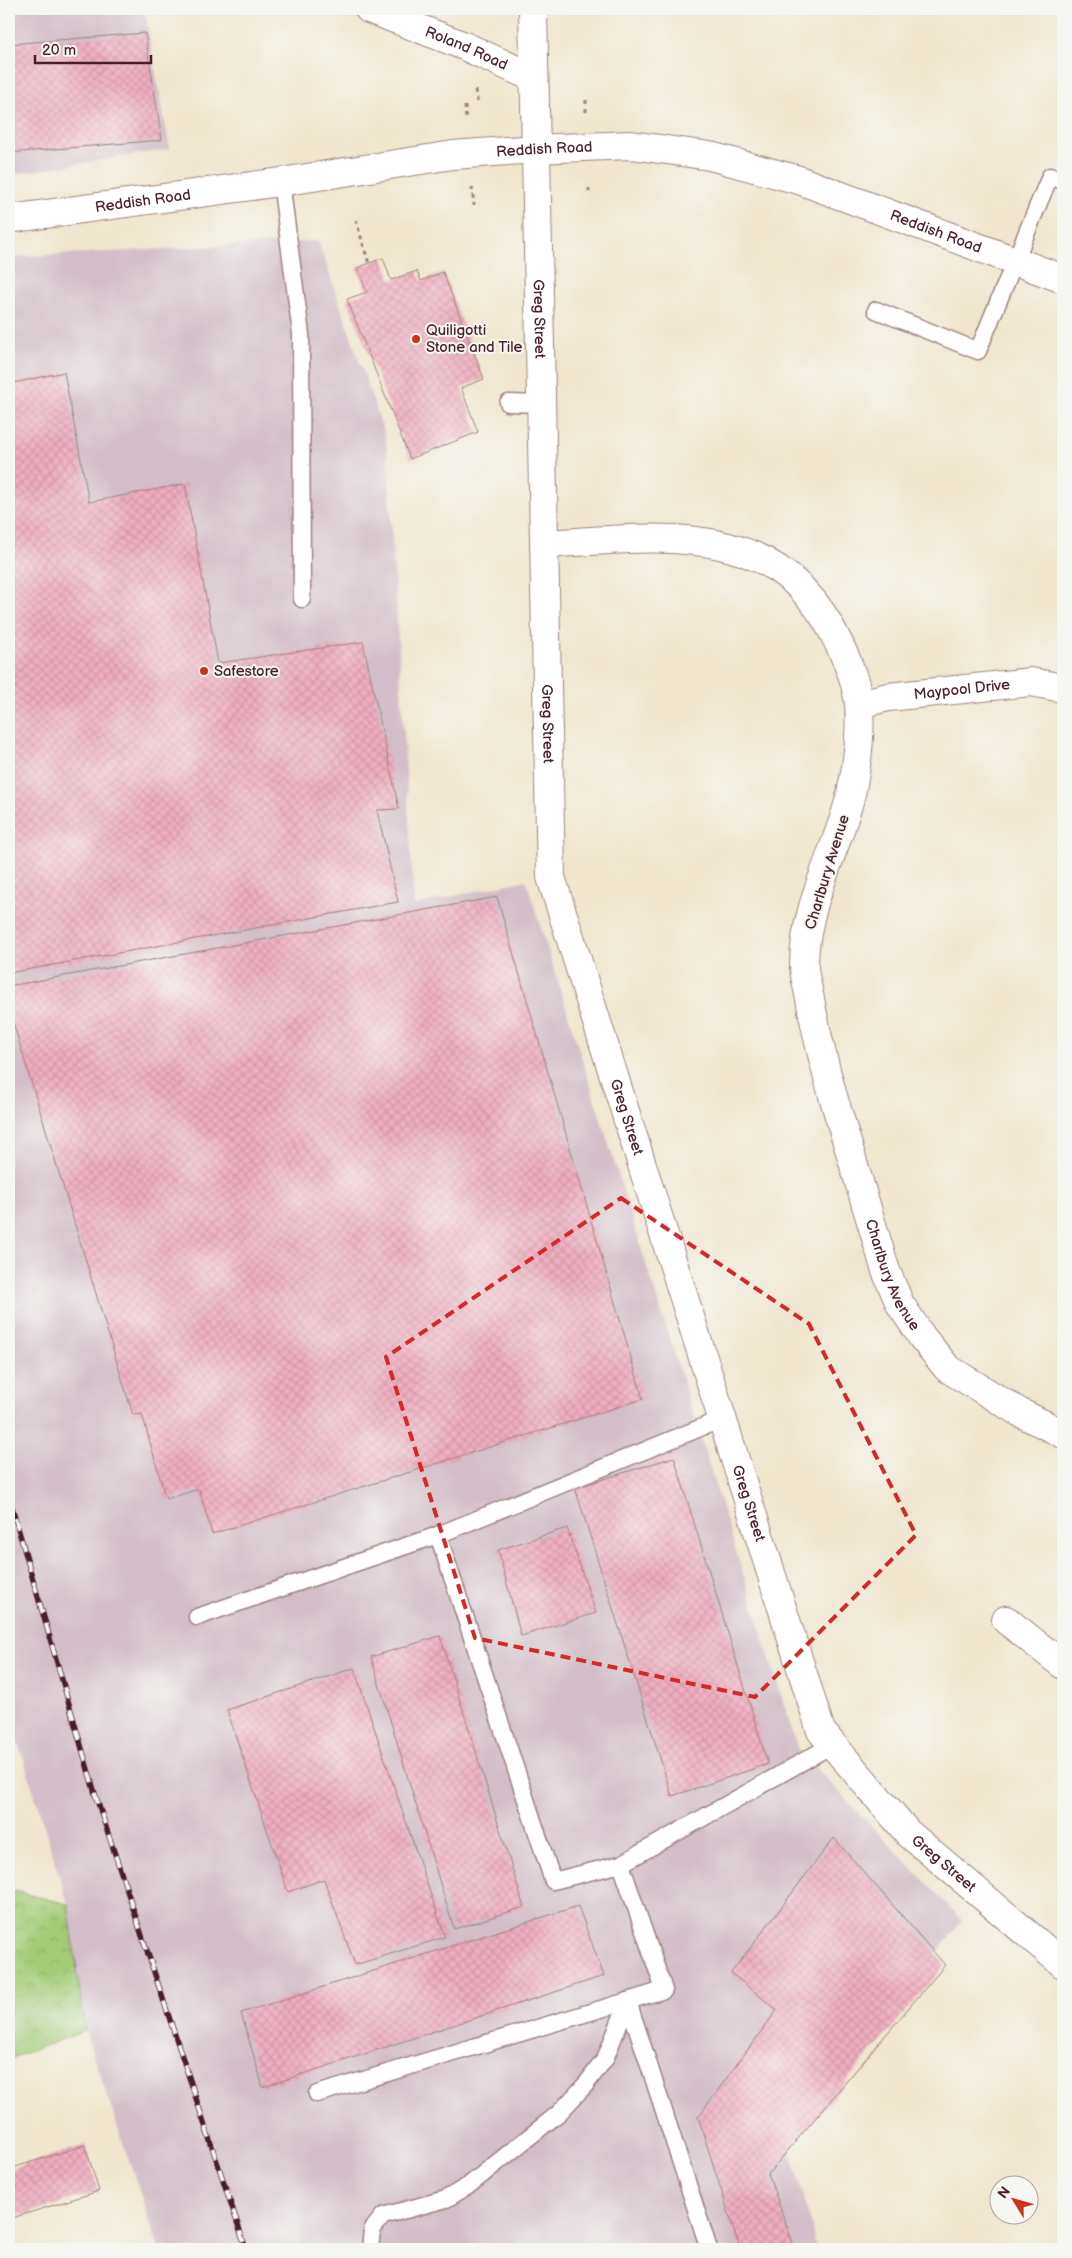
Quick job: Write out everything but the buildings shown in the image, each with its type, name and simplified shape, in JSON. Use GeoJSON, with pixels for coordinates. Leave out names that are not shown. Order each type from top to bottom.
{"type":"FeatureCollection","features":[{"type":"Feature","properties":{"kind":"street","name":"Roland Road"},"geometry":{"type":"LineString","coordinates":[[369,9],[462,46],[534,78]]}},
{"type":"Feature","properties":{"kind":"street","name":"Greg Street"},"geometry":{"type":"LineString","coordinates":[[533,9],[541,404],[546,544],[551,878],[821,1731],[908,1834],[1063,1964]]}},
{"type":"Feature","properties":{"kind":"street","name":"Reddish Road"},"geometry":{"type":"LineString","coordinates":[[9,219],[281,182],[453,155],[535,148],[631,146],[710,156],[799,180],[1063,279]]}},
{"type":"Feature","properties":{"kind":"street","name":"Charlbury Avenue"},"geometry":{"type":"LineString","coordinates":[[546,544],[661,537],[694,540],[741,550],[779,568],[806,591],[829,621],[849,665],[859,704],[857,755],[850,795],[817,894],[808,930],[804,967],[818,1042],[886,1271],[900,1304],[922,1337],[947,1368],[1019,1412],[1063,1434]]}},
{"type":"Feature","properties":{"kind":"street","name":"Maypool Drive"},"geometry":{"type":"LineString","coordinates":[[859,704],[888,697],[1031,682],[1063,688]]}},
{"type":"Feature","properties":{"kind":"street"},"geometry":{"type":"LineString","coordinates":[[1006,1620],[1063,1665]]}},
{"type":"Feature","properties":{"kind":"lane"},"geometry":{"type":"LineString","coordinates":[[876,310],[978,351],[1050,176],[1063,181]]}},
{"type":"Feature","properties":{"kind":"lane"},"geometry":{"type":"LineString","coordinates":[[281,182],[301,334],[302,599]]}},
{"type":"Feature","properties":{"kind":"lane"},"geometry":{"type":"LineString","coordinates":[[508,403],[541,404]]}},
{"type":"Feature","properties":{"kind":"lane"},"geometry":{"type":"LineString","coordinates":[[197,1617],[438,1535],[722,1419]]}},
{"type":"Feature","properties":{"kind":"lane"},"geometry":{"type":"LineString","coordinates":[[438,1535],[553,1881],[621,1864],[832,1745]]}},
{"type":"Feature","properties":{"kind":"lane"},"geometry":{"type":"LineString","coordinates":[[317,2094],[664,1990],[621,1864]]}},
{"type":"Feature","properties":{"kind":"lane"},"geometry":{"type":"LineString","coordinates":[[370,2249],[372,2230],[383,2216],[446,2200],[468,2186],[559,2113],[586,2084],[605,2059],[628,2001]]}},
{"type":"Feature","properties":{"kind":"lane"},"geometry":{"type":"LineString","coordinates":[[628,2001],[709,2249]]}},
{"type":"Feature","properties":{"kind":"path"},"geometry":{"type":"LineString","coordinates":[[586,100],[586,114]]}},
{"type":"Feature","properties":{"kind":"path"},"geometry":{"type":"LineString","coordinates":[[465,106],[466,119]]}},
{"type":"Feature","properties":{"kind":"path"},"geometry":{"type":"LineString","coordinates":[[472,184],[474,205]]}},
{"type":"Feature","properties":{"kind":"path"},"geometry":{"type":"LineString","coordinates":[[589,188],[589,194]]}},
{"type":"Feature","properties":{"kind":"path"},"geometry":{"type":"LineString","coordinates":[[356,220],[369,264]]}},
{"type":"Feature","properties":{"kind":"highlighted area"},"geometry":{"type":"Polygon","coordinates":[[[621,1198],[809,1324],[916,1535],[755,1697],[475,1638],[386,1357],[621,1198]]]}},
{"type":"Feature","properties":{"kind":"shaded area"},"geometry":{"type":"Polygon","coordinates":[[[9,9],[144,9],[170,149],[9,175],[9,9]]]}},
{"type":"Feature","properties":{"kind":"shaded area"},"geometry":{"type":"Polygon","coordinates":[[[318,241],[386,438],[414,905],[526,880],[798,1749],[962,1920],[790,2148],[817,2249],[159,2249],[85,2031],[68,1904],[23,1757],[9,1722],[9,257],[318,241]]]}},
{"type":"Feature","properties":{"kind":"green space"},"geometry":{"type":"Polygon","coordinates":[[[9,1890],[68,1904],[85,2031],[9,2059],[9,1890]]]}},
{"type":"Feature","properties":{"kind":"railway"},"geometry":{"type":"LineString","coordinates":[[9,1497],[96,1797],[246,2249]]}},
{"type":"Feature","properties":{"kind":"place","name":"Quiligotti Stone and Tile"},"geometry":{"type":"Point","coordinates":[416,339]}},
{"type":"Feature","properties":{"kind":"place","name":"Safestore"},"geometry":{"type":"Point","coordinates":[204,671]}}]}
